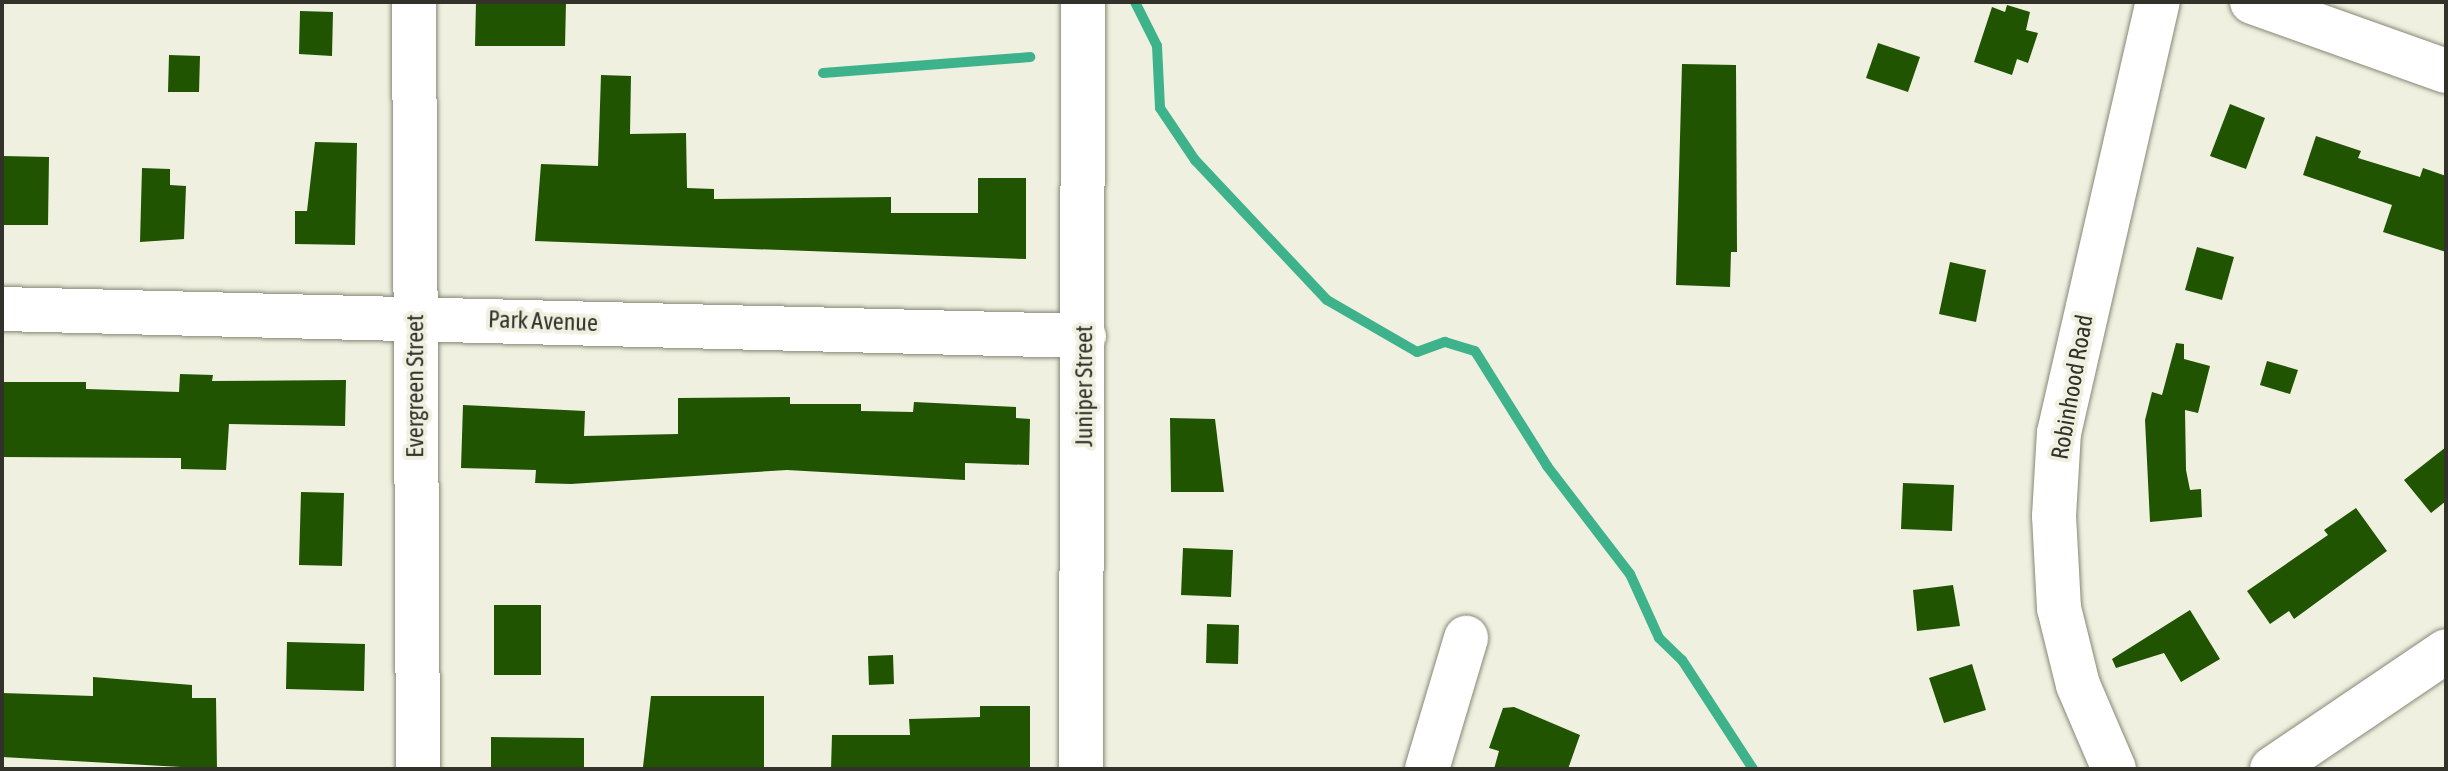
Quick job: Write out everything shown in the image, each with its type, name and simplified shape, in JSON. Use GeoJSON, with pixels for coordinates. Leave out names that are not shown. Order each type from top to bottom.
{"type":"FeatureCollection","features":[{"type":"Feature","properties":{"kind":"street","name":"Evergreen Street"},"geometry":{"type":"LineString","coordinates":[[414,2],[418,769]]}},
{"type":"Feature","properties":{"kind":"street","name":"Juniper Street"},"geometry":{"type":"LineString","coordinates":[[1081,769],[1083,2]]}},
{"type":"Feature","properties":{"kind":"street","name":"Robinhood Road"},"geometry":{"type":"LineString","coordinates":[[2114,769],[2078,685],[2059,608],[2056,474],[2065,397],[2158,2]]}},
{"type":"Feature","properties":{"kind":"street"},"geometry":{"type":"LineString","coordinates":[[2252,2],[2446,71]]}},
{"type":"Feature","properties":{"kind":"street","name":"Park Avenue"},"geometry":{"type":"LineString","coordinates":[[2,309],[1084,336]]}},
{"type":"Feature","properties":{"kind":"street"},"geometry":{"type":"LineString","coordinates":[[1427,769],[1466,638]]}},
{"type":"Feature","properties":{"kind":"street"},"geometry":{"type":"LineString","coordinates":[[2272,769],[2446,651]]}},
{"type":"Feature","properties":{"kind":"building"},"geometry":{"type":"Polygon","coordinates":[[[476,2],[566,2],[565,46],[475,46],[476,2]]]}},
{"type":"Feature","properties":{"kind":"building"},"geometry":{"type":"Polygon","coordinates":[[[2007,5],[2030,12],[2026,30],[2038,33],[2028,63],[2017,59],[2012,75],[1974,62],[1992,7],[2005,12],[2007,5]]]}},
{"type":"Feature","properties":{"kind":"building"},"geometry":{"type":"Polygon","coordinates":[[[300,11],[333,12],[332,56],[299,54],[300,11]]]}},
{"type":"Feature","properties":{"kind":"building"},"geometry":{"type":"Polygon","coordinates":[[[1878,43],[1920,57],[1908,92],[1866,78],[1878,43]]]}},
{"type":"Feature","properties":{"kind":"building"},"geometry":{"type":"Polygon","coordinates":[[[169,55],[200,56],[199,92],[168,92],[169,55]]]}},
{"type":"Feature","properties":{"kind":"building"},"geometry":{"type":"Polygon","coordinates":[[[1682,64],[1736,65],[1737,252],[1731,252],[1730,287],[1676,285],[1682,64]]]}},
{"type":"Feature","properties":{"kind":"building"},"geometry":{"type":"Polygon","coordinates":[[[601,75],[631,76],[630,134],[686,133],[687,188],[714,189],[714,199],[891,197],[891,213],[978,213],[978,178],[1026,178],[1026,259],[535,241],[541,164],[598,166],[601,75]]]}},
{"type":"Feature","properties":{"kind":"building"},"geometry":{"type":"Polygon","coordinates":[[[2230,104],[2265,118],[2246,169],[2210,156],[2230,104]]]}},
{"type":"Feature","properties":{"kind":"building"},"geometry":{"type":"Polygon","coordinates":[[[2316,136],[2361,151],[2358,158],[2420,177],[2423,168],[2446,176],[2446,252],[2383,232],[2392,205],[2303,175],[2316,136]]]}},
{"type":"Feature","properties":{"kind":"building"},"geometry":{"type":"Polygon","coordinates":[[[315,142],[357,143],[355,245],[295,244],[295,211],[307,211],[315,142]]]}},
{"type":"Feature","properties":{"kind":"building"},"geometry":{"type":"Polygon","coordinates":[[[3,156],[49,157],[48,225],[2,225],[3,156]]]}},
{"type":"Feature","properties":{"kind":"building"},"geometry":{"type":"Polygon","coordinates":[[[142,168],[170,169],[170,185],[186,186],[184,239],[140,242],[142,168]]]}},
{"type":"Feature","properties":{"kind":"building"},"geometry":{"type":"Polygon","coordinates":[[[2197,247],[2234,257],[2222,300],[2185,290],[2197,247]]]}},
{"type":"Feature","properties":{"kind":"building"},"geometry":{"type":"Polygon","coordinates":[[[1950,262],[1986,270],[1976,322],[1939,314],[1950,262]]]}},
{"type":"Feature","properties":{"kind":"building"},"geometry":{"type":"Polygon","coordinates":[[[2176,343],[2184,344],[2184,359],[2210,366],[2198,413],[2185,410],[2186,470],[2190,490],[2201,489],[2202,517],[2150,522],[2145,420],[2152,392],[2162,395],[2176,343]]]}},
{"type":"Feature","properties":{"kind":"building"},"geometry":{"type":"Polygon","coordinates":[[[2267,361],[2298,370],[2290,394],[2260,385],[2267,361]]]}},
{"type":"Feature","properties":{"kind":"building"},"geometry":{"type":"Polygon","coordinates":[[[180,374],[213,375],[212,381],[346,380],[345,426],[229,424],[226,470],[181,469],[181,458],[2,457],[2,382],[86,382],[86,389],[179,392],[180,374]]]}},
{"type":"Feature","properties":{"kind":"building"},"geometry":{"type":"Polygon","coordinates":[[[790,397],[790,404],[861,404],[861,411],[913,412],[914,402],[1016,407],[1016,418],[1030,419],[1029,465],[965,463],[965,480],[787,470],[571,484],[535,483],[536,470],[461,468],[463,405],[585,411],[584,436],[678,434],[678,398],[790,397]]]}},
{"type":"Feature","properties":{"kind":"building"},"geometry":{"type":"Polygon","coordinates":[[[1170,418],[1215,419],[1224,492],[1171,492],[1170,418]]]}},
{"type":"Feature","properties":{"kind":"building"},"geometry":{"type":"Polygon","coordinates":[[[2446,447],[2446,501],[2431,513],[2404,480],[2446,447]]]}},
{"type":"Feature","properties":{"kind":"building"},"geometry":{"type":"Polygon","coordinates":[[[1903,483],[1954,485],[1952,531],[1901,529],[1903,483]]]}},
{"type":"Feature","properties":{"kind":"building"},"geometry":{"type":"Polygon","coordinates":[[[301,492],[344,493],[342,566],[299,565],[301,492]]]}},
{"type":"Feature","properties":{"kind":"building"},"geometry":{"type":"Polygon","coordinates":[[[2356,508],[2387,551],[2294,619],[2289,611],[2270,624],[2247,591],[2328,535],[2324,530],[2356,508]]]}},
{"type":"Feature","properties":{"kind":"building"},"geometry":{"type":"Polygon","coordinates":[[[1183,548],[1233,550],[1231,597],[1181,595],[1183,548]]]}},
{"type":"Feature","properties":{"kind":"building"},"geometry":{"type":"Polygon","coordinates":[[[1953,585],[1960,626],[1917,631],[1913,590],[1953,585]]]}},
{"type":"Feature","properties":{"kind":"building"},"geometry":{"type":"Polygon","coordinates":[[[494,605],[541,605],[541,675],[494,675],[494,605]]]}},
{"type":"Feature","properties":{"kind":"building"},"geometry":{"type":"Polygon","coordinates":[[[2190,610],[2220,659],[2181,682],[2164,653],[2116,668],[2112,659],[2190,610]]]}},
{"type":"Feature","properties":{"kind":"building"},"geometry":{"type":"Polygon","coordinates":[[[1207,624],[1239,625],[1238,664],[1206,663],[1207,624]]]}},
{"type":"Feature","properties":{"kind":"building"},"geometry":{"type":"Polygon","coordinates":[[[287,642],[365,644],[364,691],[286,689],[287,642]]]}},
{"type":"Feature","properties":{"kind":"building"},"geometry":{"type":"Polygon","coordinates":[[[893,655],[894,684],[869,685],[868,656],[893,655]]]}},
{"type":"Feature","properties":{"kind":"building"},"geometry":{"type":"Polygon","coordinates":[[[1972,664],[1986,710],[1944,723],[1929,678],[1972,664]]]}},
{"type":"Feature","properties":{"kind":"building"},"geometry":{"type":"Polygon","coordinates":[[[93,677],[192,685],[192,698],[216,698],[217,769],[2,757],[2,693],[93,696],[93,677]]]}},
{"type":"Feature","properties":{"kind":"building"},"geometry":{"type":"Polygon","coordinates":[[[651,696],[764,696],[764,769],[643,767],[651,696]]]}},
{"type":"Feature","properties":{"kind":"building"},"geometry":{"type":"Polygon","coordinates":[[[980,706],[1030,706],[1030,769],[831,769],[832,735],[910,735],[909,719],[980,717],[980,706]]]}},
{"type":"Feature","properties":{"kind":"building"},"geometry":{"type":"Polygon","coordinates":[[[1514,707],[1580,735],[1568,769],[1494,769],[1499,751],[1489,748],[1503,708],[1514,707]]]}},
{"type":"Feature","properties":{"kind":"building"},"geometry":{"type":"Polygon","coordinates":[[[491,737],[584,738],[584,769],[491,769],[491,737]]]}},
{"type":"Feature","properties":{"kind":"waterway"},"geometry":{"type":"LineString","coordinates":[[1135,2],[1157,46],[1160,108],[1195,160],[1327,300],[1417,352],[1445,342],[1475,351],[1547,466],[1630,574],[1659,638],[1682,660],[1753,769]]}},
{"type":"Feature","properties":{"kind":"waterway"},"geometry":{"type":"LineString","coordinates":[[823,73],[1030,57]]}}]}
